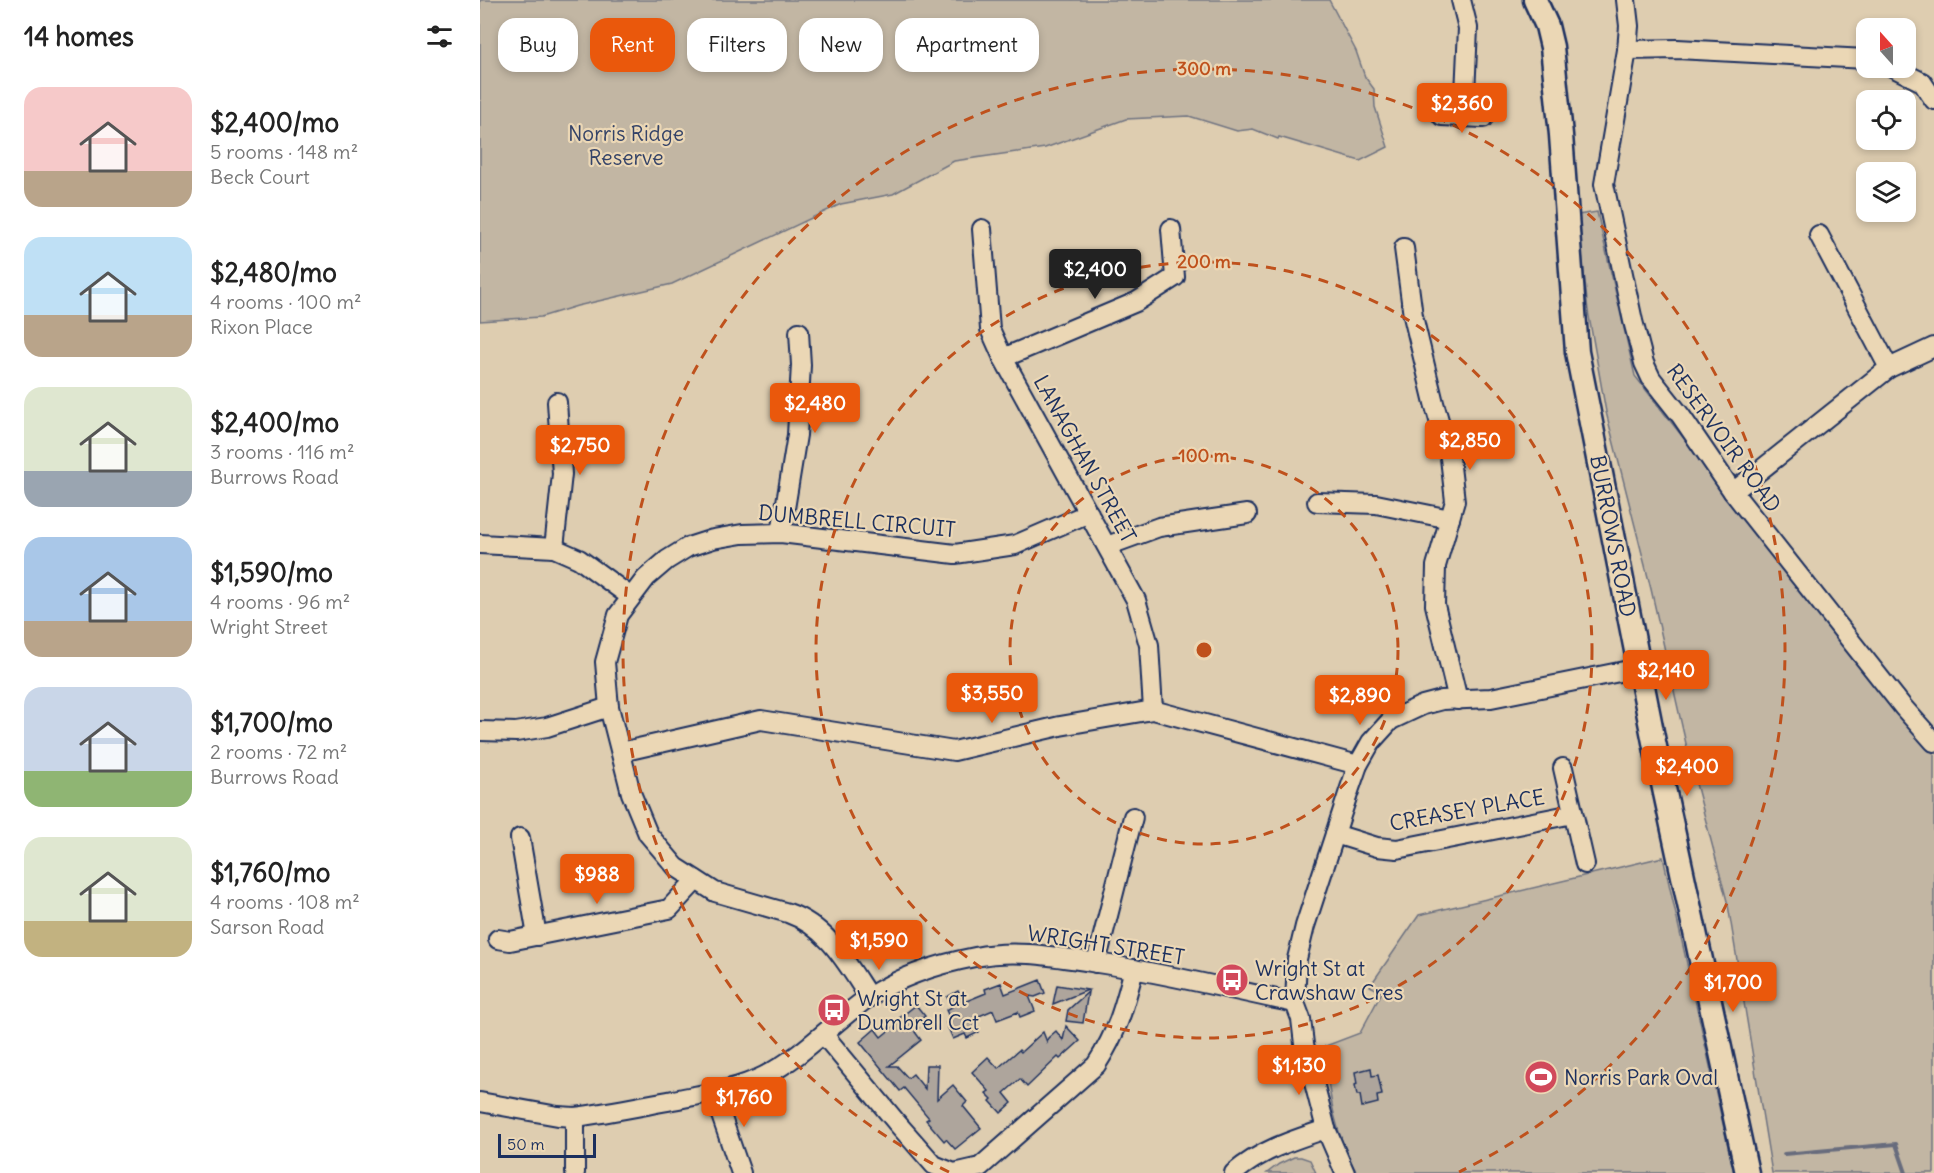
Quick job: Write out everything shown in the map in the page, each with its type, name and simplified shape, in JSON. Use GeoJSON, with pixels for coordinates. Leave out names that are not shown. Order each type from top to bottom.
{"type":"FeatureCollection","features":[{"type":"Feature","properties":{"kind":"main road","name":"BURROWS ROAD"},"geometry":{"type":"LineString","coordinates":[[1535,0],[1547,26],[1552,46],[1577,352],[1639,668],[1747,1173]]}},
{"type":"Feature","properties":{"kind":"street"},"geometry":{"type":"LineString","coordinates":[[1461,0],[1468,28],[1464,116]]}},
{"type":"Feature","properties":{"kind":"street","name":"RESERVOIR ROAD"},"geometry":{"type":"LineString","coordinates":[[1626,0],[1629,26],[1627,50],[1605,184],[1633,321],[1644,363],[1651,378],[1681,416],[1733,492],[1902,707],[1934,742]]}},
{"type":"Feature","properties":{"kind":"street"},"geometry":{"type":"LineString","coordinates":[[1627,50],[1677,49],[1856,58]]}},
{"type":"Feature","properties":{"kind":"street"},"geometry":{"type":"LineString","coordinates":[[1914,78],[1922,82],[1934,100]]}},
{"type":"Feature","properties":{"kind":"street"},"geometry":{"type":"LineString","coordinates":[[1442,116],[1483,118]]}},
{"type":"Feature","properties":{"kind":"street"},"geometry":{"type":"LineString","coordinates":[[1004,358],[1136,302],[1175,277],[1171,229]]}},
{"type":"Feature","properties":{"kind":"street","name":"LANAGHAN STREET"},"geometry":{"type":"LineString","coordinates":[[982,230],[990,329],[1136,600],[1149,645],[1153,710]]}},
{"type":"Feature","properties":{"kind":"street"},"geometry":{"type":"LineString","coordinates":[[1819,235],[1889,368]]}},
{"type":"Feature","properties":{"kind":"street"},"geometry":{"type":"LineString","coordinates":[[1404,248],[1413,316],[1450,458],[1455,501],[1437,566],[1435,605],[1458,700]]}},
{"type":"Feature","properties":{"kind":"street"},"geometry":{"type":"LineString","coordinates":[[781,533],[797,435],[801,365],[799,332]]}},
{"type":"Feature","properties":{"kind":"street"},"geometry":{"type":"LineString","coordinates":[[1733,492],[1889,368],[1934,347]]}},
{"type":"Feature","properties":{"kind":"street"},"geometry":{"type":"LineString","coordinates":[[554,548],[562,474],[557,402]]}},
{"type":"Feature","properties":{"kind":"street"},"geometry":{"type":"LineString","coordinates":[[1317,502],[1376,504],[1450,519]]}},
{"type":"Feature","properties":{"kind":"street","name":"DUMBRELL CIRCUIT"},"geometry":{"type":"LineString","coordinates":[[869,997],[833,944],[813,925],[800,917],[715,892],[676,867],[648,834],[631,793],[609,706],[605,662],[618,615],[646,578],[667,560],[688,547],[713,538],[742,534],[781,533],[955,554],[1015,545],[1089,513]]}},
{"type":"Feature","properties":{"kind":"street"},"geometry":{"type":"LineString","coordinates":[[1107,546],[1159,527],[1247,514]]}},
{"type":"Feature","properties":{"kind":"street"},"geometry":{"type":"LineString","coordinates":[[480,544],[554,548],[579,559],[631,597]]}},
{"type":"Feature","properties":{"kind":"street"},"geometry":{"type":"LineString","coordinates":[[1346,1173],[1326,1129],[1304,1044],[1301,1019],[1295,1003],[1297,959],[1305,926],[1358,765],[1371,742],[1391,720],[1423,705],[1442,700],[1491,698],[1639,668]]}},
{"type":"Feature","properties":{"kind":"street"},"geometry":{"type":"LineString","coordinates":[[480,731],[516,732],[547,727],[609,706]]}},
{"type":"Feature","properties":{"kind":"street"},"geometry":{"type":"LineString","coordinates":[[621,752],[761,720],[954,751],[1060,726],[1153,710],[1358,765]]}},
{"type":"Feature","properties":{"kind":"street","name":"CREASEY PLACE"},"geometry":{"type":"LineString","coordinates":[[1563,768],[1585,864]]}},
{"type":"Feature","properties":{"kind":"street","name":"CREASEY PLACE"},"geometry":{"type":"LineString","coordinates":[[1335,834],[1377,847],[1397,849],[1573,814]]}},
{"type":"Feature","properties":{"kind":"street"},"geometry":{"type":"LineString","coordinates":[[1096,963],[1133,817]]}},
{"type":"Feature","properties":{"kind":"street"},"geometry":{"type":"LineString","coordinates":[[520,838],[537,936]]}},
{"type":"Feature","properties":{"kind":"street"},"geometry":{"type":"LineString","coordinates":[[498,939],[510,941],[669,909],[696,880]]}},
{"type":"Feature","properties":{"kind":"street","name":"WRIGHT STREET"},"geometry":{"type":"LineString","coordinates":[[480,1102],[574,1117],[713,1092],[763,1076],[790,1060],[869,997],[892,985],[944,965],[976,957],[1009,953],[1036,954],[1134,969],[1295,1003]]}},
{"type":"Feature","properties":{"kind":"street"},"geometry":{"type":"LineString","coordinates":[[824,1035],[934,1165],[954,1173],[980,1167],[1096,1065],[1109,1046],[1119,1024],[1134,969]]}},
{"type":"Feature","properties":{"kind":"street"},"geometry":{"type":"LineString","coordinates":[[713,1092],[741,1173]]}},
{"type":"Feature","properties":{"kind":"street"},"geometry":{"type":"LineString","coordinates":[[574,1117],[575,1173]]}},
{"type":"Feature","properties":{"kind":"street"},"geometry":{"type":"LineString","coordinates":[[1234,1173],[1247,1162],[1279,1144],[1326,1129]]}},
{"type":"Feature","properties":{"kind":"green space","name":"Norris Ridge Reserve"},"geometry":{"type":"Polygon","coordinates":[[[480,0],[1329,0],[1356,51],[1365,77],[1374,89],[1375,107],[1388,147],[1360,161],[1279,137],[1278,139],[1253,129],[1237,131],[1189,116],[1126,119],[1045,148],[954,161],[893,194],[841,204],[672,284],[577,306],[541,317],[480,321],[480,0]]]}},
{"type":"Feature","properties":{"kind":"green space"},"geometry":{"type":"Polygon","coordinates":[[[1597,212],[1635,376],[1907,724],[1934,754],[1934,1173],[1772,1173],[1728,905],[1689,757],[1651,589],[1606,412],[1588,311],[1578,215],[1597,212]]]}},
{"type":"Feature","properties":{"kind":"green space"},"geometry":{"type":"Polygon","coordinates":[[[1663,857],[1734,1173],[1357,1173],[1338,1128],[1330,1096],[1323,1047],[1360,1033],[1382,992],[1370,986],[1419,915],[1663,857]]]}},
{"type":"Feature","properties":{"kind":"green space"},"geometry":{"type":"Polygon","coordinates":[[[1294,1157],[1310,1160],[1316,1173],[1267,1173],[1279,1164],[1294,1157]]]}},
{"type":"Feature","properties":{"kind":"building"},"geometry":{"type":"Polygon","coordinates":[[[1040,980],[1045,993],[1035,997],[1029,996],[1035,1011],[1020,1017],[1018,1012],[997,1020],[993,1010],[972,1019],[979,1032],[967,1038],[965,1034],[953,1039],[946,1023],[951,1021],[946,1010],[952,1007],[947,997],[958,991],[964,1002],[986,993],[985,989],[1001,983],[1005,994],[1040,980]]]}},
{"type":"Feature","properties":{"kind":"building"},"geometry":{"type":"Polygon","coordinates":[[[1057,985],[1088,990],[1053,1004],[1057,985]]]}},
{"type":"Feature","properties":{"kind":"building"},"geometry":{"type":"Polygon","coordinates":[[[1088,992],[1083,1023],[1066,1021],[1068,1010],[1088,992]]]}},
{"type":"Feature","properties":{"kind":"building"},"geometry":{"type":"Polygon","coordinates":[[[916,1005],[925,1016],[915,1023],[919,1028],[915,1032],[921,1040],[889,1066],[897,1066],[908,1078],[913,1074],[925,1089],[926,1065],[938,1065],[937,1099],[953,1085],[967,1102],[963,1106],[981,1128],[955,1149],[946,1139],[944,1141],[926,1120],[929,1118],[904,1088],[900,1091],[860,1042],[875,1029],[881,1037],[916,1005]]]}},
{"type":"Feature","properties":{"kind":"building"},"geometry":{"type":"Polygon","coordinates":[[[1066,1026],[1080,1041],[1060,1059],[1058,1057],[1027,1087],[1020,1079],[1004,1093],[1012,1103],[1001,1113],[990,1101],[992,1099],[986,1093],[989,1091],[972,1072],[988,1057],[998,1068],[1019,1050],[1021,1052],[1043,1032],[1047,1042],[1056,1031],[1063,1040],[1066,1026]]]}},
{"type":"Feature","properties":{"kind":"building"},"geometry":{"type":"Polygon","coordinates":[[[1371,1068],[1372,1076],[1378,1075],[1382,1095],[1377,1096],[1378,1103],[1362,1107],[1355,1085],[1357,1084],[1355,1072],[1371,1068]]]}},
{"type":"Feature","properties":{"kind":"waterway"},"geometry":{"type":"LineString","coordinates":[[1784,1154],[1896,1144],[1906,1173]]}},
{"type":"Feature","properties":{"kind":"place","name":"Wright St at Crawshaw Cres"},"geometry":{"type":"Point","coordinates":[1232,980]}},
{"type":"Feature","properties":{"kind":"place","name":"Wright St at Dumbrell Cct"},"geometry":{"type":"Point","coordinates":[834,1010]}},
{"type":"Feature","properties":{"kind":"place","name":"Norris Park Oval"},"geometry":{"type":"Point","coordinates":[1541,1077]}}]}
